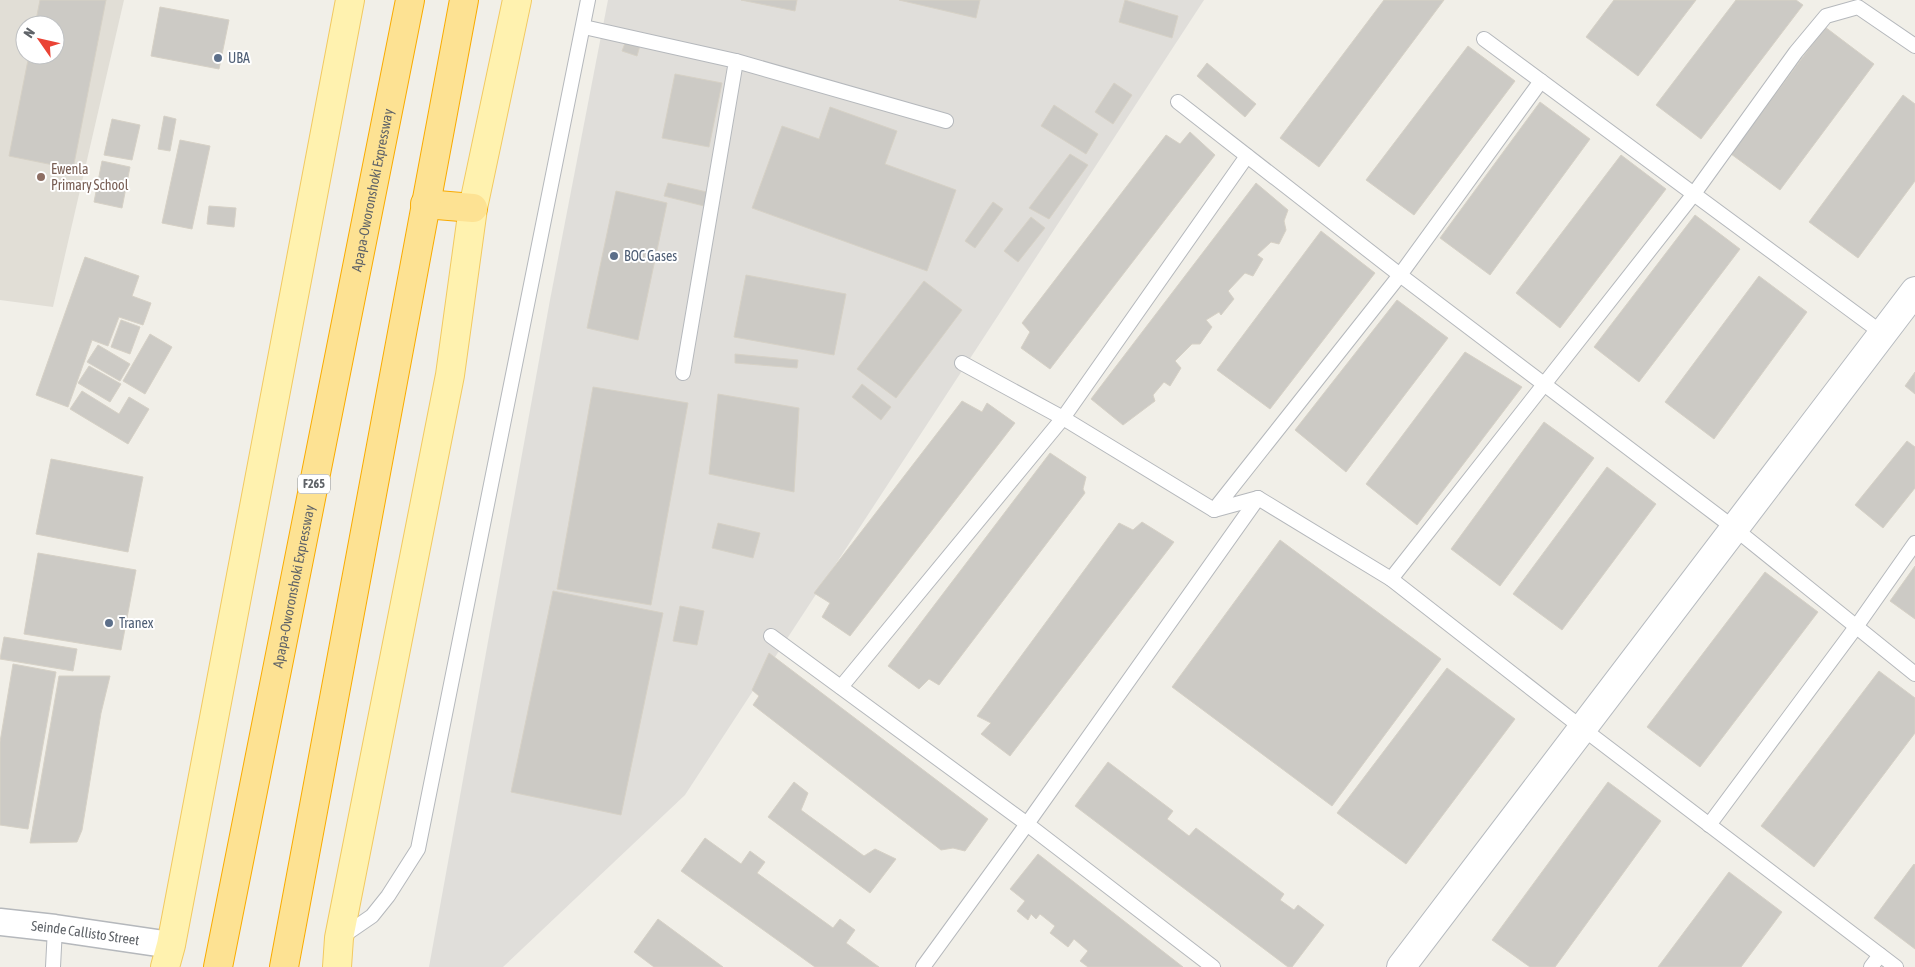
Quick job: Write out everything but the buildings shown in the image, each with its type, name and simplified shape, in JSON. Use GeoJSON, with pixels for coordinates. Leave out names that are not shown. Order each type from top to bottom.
{"type":"FeatureCollection","features":[{"type":"Feature","properties":{"kind":"highway","name":"Apapa-Oworonshoki Expressway"},"geometry":{"type":"LineString","coordinates":[[218,967],[410,0]]}},
{"type":"Feature","properties":{"kind":"highway"},"geometry":{"type":"LineString","coordinates":[[284,967],[464,0]]}},
{"type":"Feature","properties":{"kind":"highway"},"geometry":{"type":"LineString","coordinates":[[425,204],[473,208]]}},
{"type":"Feature","properties":{"kind":"main road"},"geometry":{"type":"LineString","coordinates":[[168,956],[350,0]]}},
{"type":"Feature","properties":{"kind":"main road"},"geometry":{"type":"LineString","coordinates":[[337,967],[340,938],[450,375],[473,208],[517,0]]}},
{"type":"Feature","properties":{"kind":"street"},"geometry":{"type":"LineString","coordinates":[[1402,967],[1915,291]]}},
{"type":"Feature","properties":{"kind":"street","name":"Seinde Callisto Street"},"geometry":{"type":"LineString","coordinates":[[0,922],[55,928],[168,956]]}},
{"type":"Feature","properties":{"kind":"lane"},"geometry":{"type":"LineString","coordinates":[[340,938],[372,916],[388,896],[418,849],[588,0]]}},
{"type":"Feature","properties":{"kind":"lane"},"geometry":{"type":"LineString","coordinates":[[1391,579],[1693,195],[1796,52],[1826,16],[1858,7],[1915,46]]}},
{"type":"Feature","properties":{"kind":"lane"},"geometry":{"type":"LineString","coordinates":[[584,27],[736,60],[946,121]]}},
{"type":"Feature","properties":{"kind":"lane"},"geometry":{"type":"LineString","coordinates":[[1484,39],[1882,333]]}},
{"type":"Feature","properties":{"kind":"lane"},"geometry":{"type":"LineString","coordinates":[[683,373],[736,60]]}},
{"type":"Feature","properties":{"kind":"lane"},"geometry":{"type":"LineString","coordinates":[[1214,510],[1400,275],[1541,81]]}},
{"type":"Feature","properties":{"kind":"lane"},"geometry":{"type":"LineString","coordinates":[[1178,102],[1400,275],[1734,528],[1915,674]]}},
{"type":"Feature","properties":{"kind":"lane"},"geometry":{"type":"LineString","coordinates":[[841,687],[1063,418],[1247,156]]}},
{"type":"Feature","properties":{"kind":"lane"},"geometry":{"type":"LineString","coordinates":[[962,363],[1063,418],[1214,510],[1258,498],[1391,579],[1582,728],[1896,967]]}},
{"type":"Feature","properties":{"kind":"lane"},"geometry":{"type":"LineString","coordinates":[[923,967],[1027,824],[1258,498]]}},
{"type":"Feature","properties":{"kind":"lane"},"geometry":{"type":"LineString","coordinates":[[1710,825],[1856,627],[1915,543]]}},
{"type":"Feature","properties":{"kind":"lane"},"geometry":{"type":"LineString","coordinates":[[771,636],[1027,824],[1213,967]]}},
{"type":"Feature","properties":{"kind":"lane"},"geometry":{"type":"LineString","coordinates":[[53,967],[55,928]]}},
{"type":"Feature","properties":{"kind":"lane"},"geometry":{"type":"LineString","coordinates":[[1870,967],[1880,955]]}},
{"type":"Feature","properties":{"kind":"shaded area","name":"Ewenla Primary School"},"geometry":{"type":"Polygon","coordinates":[[[0,0],[124,0],[53,307],[0,300],[0,0]]]}},
{"type":"Feature","properties":{"kind":"shaded area"},"geometry":{"type":"Polygon","coordinates":[[[608,0],[1204,0],[685,795],[503,967],[429,967],[550,300],[608,0]]]}},
{"type":"Feature","properties":{"kind":"place","name":"UBA"},"geometry":{"type":"Point","coordinates":[218,58]}},
{"type":"Feature","properties":{"kind":"place","name":"Ewenla Primary School"},"geometry":{"type":"Point","coordinates":[41,177]}},
{"type":"Feature","properties":{"kind":"place","name":"BOC Gases"},"geometry":{"type":"Point","coordinates":[614,256]}},
{"type":"Feature","properties":{"kind":"place","name":"Tranex"},"geometry":{"type":"Point","coordinates":[109,623]}}]}
